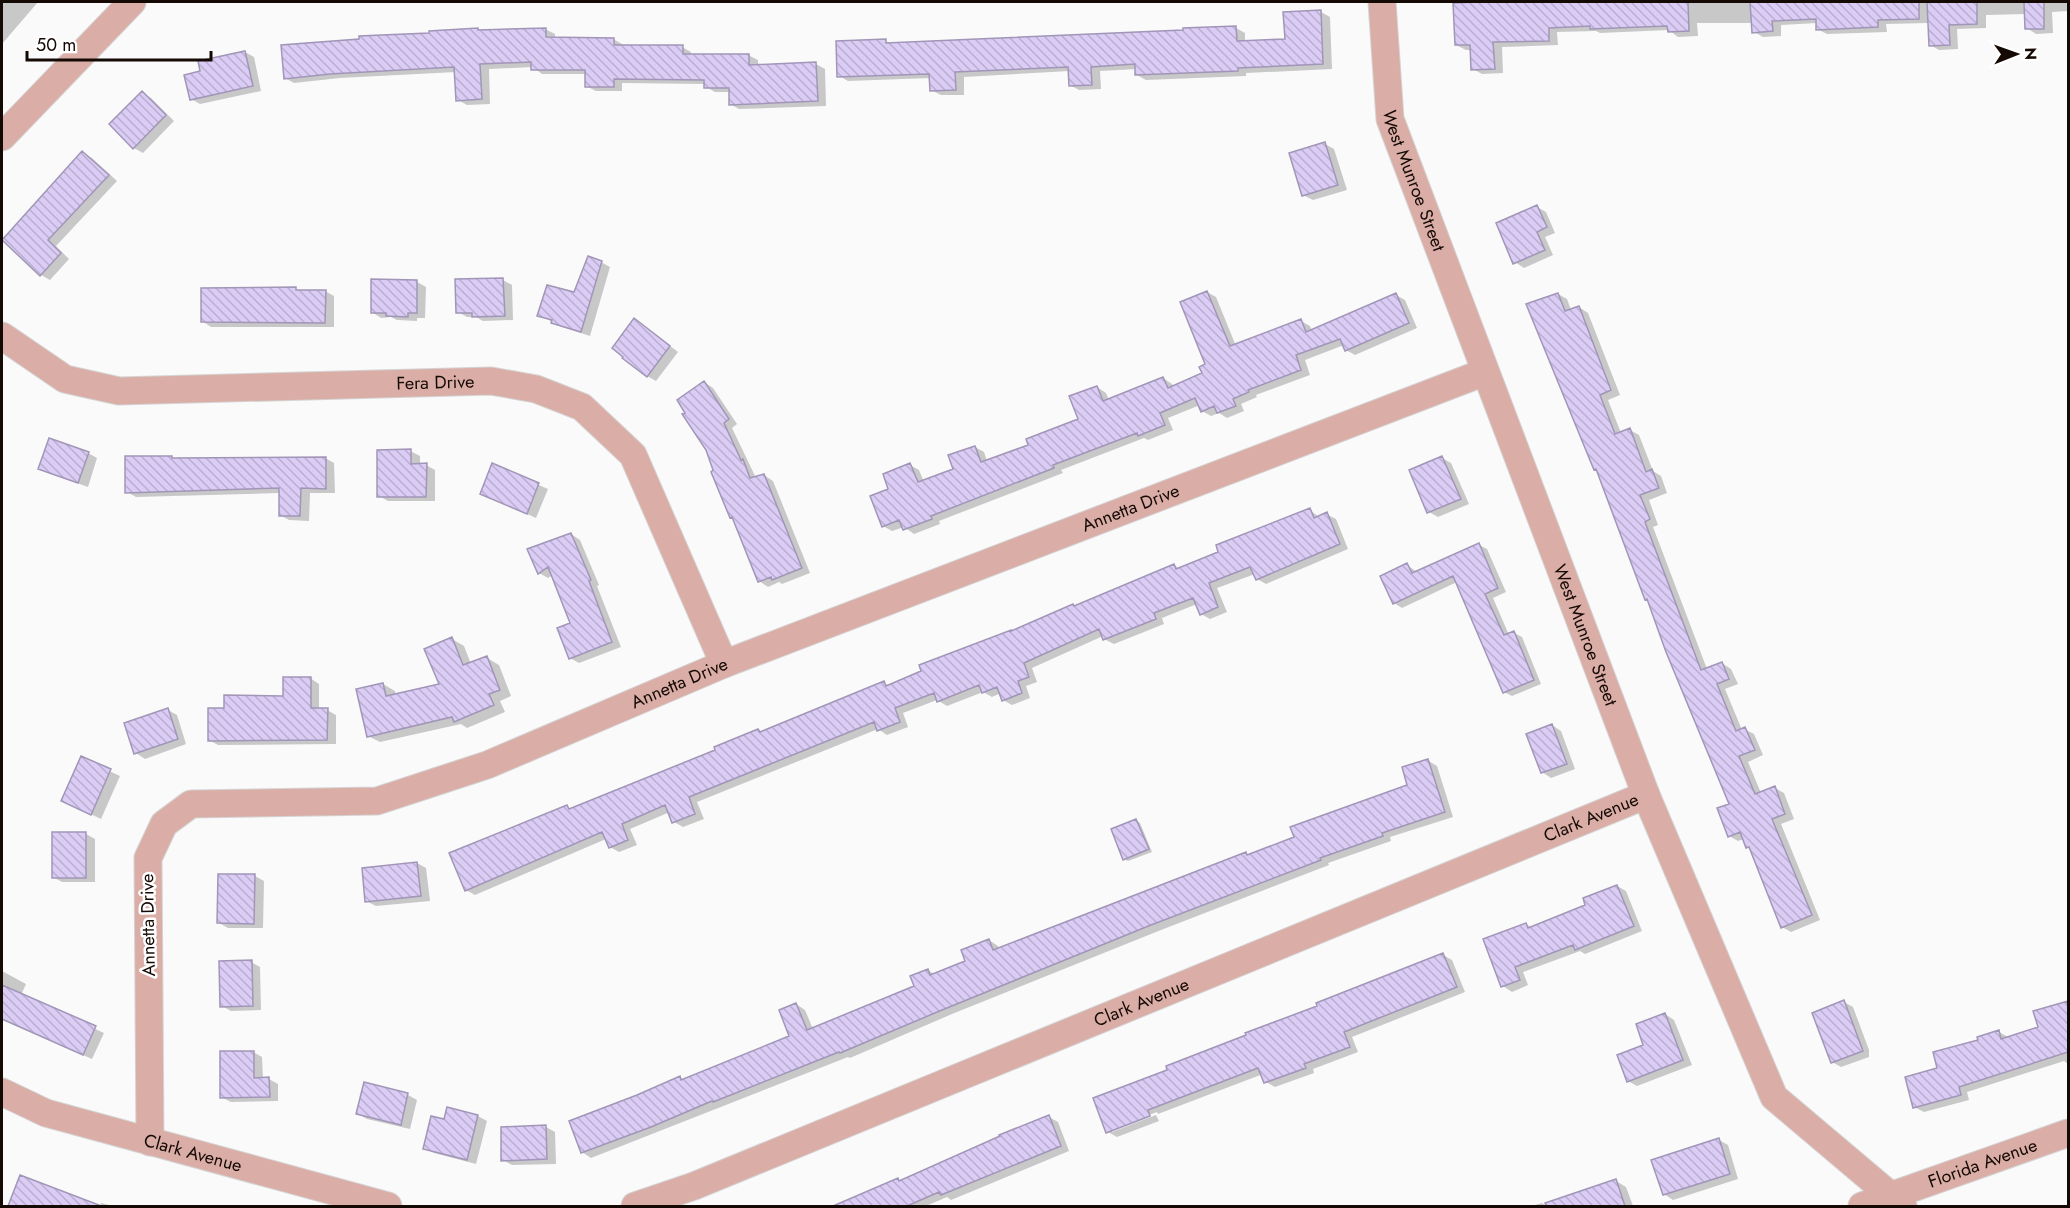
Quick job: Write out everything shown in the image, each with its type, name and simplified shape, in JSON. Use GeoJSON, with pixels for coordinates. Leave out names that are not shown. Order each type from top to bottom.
{"type":"FeatureCollection","features":[{"type":"Feature","properties":{"kind":"street"},"geometry":{"type":"LineString","coordinates":[[2,137],[132,2]]}},
{"type":"Feature","properties":{"kind":"street","name":"West Munroe Street"},"geometry":{"type":"LineString","coordinates":[[1382,2],[1390,119],[1646,795],[1774,1097],[1897,1201]]}},
{"type":"Feature","properties":{"kind":"street","name":"Fera Drive"},"geometry":{"type":"LineString","coordinates":[[2,336],[65,379],[119,390],[491,381],[536,388],[582,407],[633,455],[724,664]]}},
{"type":"Feature","properties":{"kind":"street","name":"Annetta Drive"},"geometry":{"type":"LineString","coordinates":[[150,1142],[148,858],[164,824],[192,804],[377,801],[487,765],[724,664],[1485,372]]}},
{"type":"Feature","properties":{"kind":"street","name":"Clark Avenue"},"geometry":{"type":"LineString","coordinates":[[635,1206],[699,1196],[1646,795]]}},
{"type":"Feature","properties":{"kind":"street","name":"Clark Avenue"},"geometry":{"type":"LineString","coordinates":[[2,1092],[46,1113],[388,1206]]}},
{"type":"Feature","properties":{"kind":"street","name":"Florida Avenue"},"geometry":{"type":"LineString","coordinates":[[1862,1206],[1897,1201],[2068,1133]]}},
{"type":"Feature","properties":{"kind":"building"},"geometry":{"type":"Polygon","coordinates":[[[1688,2],[1689,31],[1668,32],[1667,26],[1549,28],[1549,41],[1493,42],[1495,69],[1471,70],[1470,45],[1455,45],[1453,3],[1688,2]]]}},
{"type":"Feature","properties":{"kind":"building"},"geometry":{"type":"Polygon","coordinates":[[[1750,2],[1919,2],[1919,19],[1878,20],[1878,27],[1816,30],[1816,19],[1772,21],[1773,31],[1752,33],[1750,2]]]}},
{"type":"Feature","properties":{"kind":"building"},"geometry":{"type":"Polygon","coordinates":[[[1927,2],[1977,2],[1977,24],[1949,25],[1950,45],[1929,46],[1927,2]]]}},
{"type":"Feature","properties":{"kind":"building"},"geometry":{"type":"Polygon","coordinates":[[[2024,2],[2044,2],[2044,29],[2025,29],[2024,2]]]}},
{"type":"Feature","properties":{"kind":"building"},"geometry":{"type":"Polygon","coordinates":[[[1321,10],[1323,64],[1238,68],[1238,71],[1135,75],[1135,64],[1091,67],[1092,85],[1069,86],[1068,67],[955,72],[956,90],[930,91],[929,74],[837,77],[836,41],[886,39],[886,43],[1236,26],[1237,41],[1285,39],[1283,12],[1321,10]]]}},
{"type":"Feature","properties":{"kind":"building"},"geometry":{"type":"Polygon","coordinates":[[[478,28],[478,30],[546,28],[546,37],[614,38],[614,45],[683,45],[683,54],[749,54],[749,65],[816,62],[818,101],[729,105],[729,88],[704,88],[704,80],[614,79],[614,87],[585,87],[585,70],[531,70],[531,62],[480,64],[482,99],[456,101],[454,67],[284,79],[281,45],[359,39],[359,36],[478,28]]]}},
{"type":"Feature","properties":{"kind":"building"},"geometry":{"type":"Polygon","coordinates":[[[245,51],[253,86],[190,100],[184,75],[200,71],[198,61],[245,51]]]}},
{"type":"Feature","properties":{"kind":"building"},"geometry":{"type":"Polygon","coordinates":[[[142,91],[166,115],[133,149],[109,124],[142,91]]]}},
{"type":"Feature","properties":{"kind":"building"},"geometry":{"type":"Polygon","coordinates":[[[1325,142],[1338,185],[1302,196],[1289,153],[1325,142]]]}},
{"type":"Feature","properties":{"kind":"building"},"geometry":{"type":"Polygon","coordinates":[[[82,151],[109,175],[48,240],[61,253],[40,276],[2,240],[82,151]]]}},
{"type":"Feature","properties":{"kind":"building"},"geometry":{"type":"Polygon","coordinates":[[[1537,205],[1547,227],[1537,232],[1545,250],[1513,264],[1496,223],[1537,205]]]}},
{"type":"Feature","properties":{"kind":"building"},"geometry":{"type":"Polygon","coordinates":[[[588,256],[602,261],[581,332],[537,316],[547,285],[574,292],[588,256]]]}},
{"type":"Feature","properties":{"kind":"building"},"geometry":{"type":"Polygon","coordinates":[[[503,278],[505,316],[472,317],[472,313],[456,313],[455,279],[503,278]]]}},
{"type":"Feature","properties":{"kind":"building"},"geometry":{"type":"Polygon","coordinates":[[[371,279],[417,280],[417,313],[408,313],[408,317],[371,313],[371,279]]]}},
{"type":"Feature","properties":{"kind":"building"},"geometry":{"type":"Polygon","coordinates":[[[296,287],[296,290],[326,290],[325,323],[201,322],[201,288],[296,287]]]}},
{"type":"Feature","properties":{"kind":"building"},"geometry":{"type":"Polygon","coordinates":[[[1207,291],[1230,346],[1301,319],[1306,332],[1396,293],[1409,323],[1345,351],[1340,339],[1296,355],[1301,370],[1248,390],[1249,392],[1233,399],[1236,406],[1217,413],[1214,406],[1201,412],[1195,398],[1160,413],[1165,425],[1138,436],[1137,433],[1053,465],[1054,468],[931,516],[932,519],[903,530],[899,520],[882,527],[870,496],[888,489],[883,474],[910,463],[918,482],[953,469],[948,455],[975,446],[981,462],[1028,445],[1026,439],[1078,419],[1069,396],[1097,386],[1103,401],[1163,377],[1168,388],[1202,373],[1199,367],[1205,364],[1180,302],[1207,291]]]}},
{"type":"Feature","properties":{"kind":"building"},"geometry":{"type":"Polygon","coordinates":[[[1558,293],[1565,311],[1579,306],[1611,390],[1600,395],[1615,434],[1630,428],[1646,472],[1652,469],[1659,488],[1640,495],[1650,519],[1645,522],[1701,670],[1722,662],[1729,679],[1717,684],[1736,731],[1745,727],[1755,750],[1739,756],[1755,794],[1775,786],[1785,814],[1772,819],[1812,915],[1781,928],[1749,847],[1746,848],[1740,832],[1728,837],[1717,808],[1729,804],[1666,652],[1647,599],[1645,600],[1596,469],[1594,470],[1526,304],[1558,293]]]}},
{"type":"Feature","properties":{"kind":"building"},"geometry":{"type":"Polygon","coordinates":[[[634,318],[670,346],[647,377],[612,348],[634,318]]]}},
{"type":"Feature","properties":{"kind":"building"},"geometry":{"type":"Polygon","coordinates":[[[704,381],[729,419],[724,423],[750,478],[764,474],[802,568],[772,580],[771,577],[758,582],[711,472],[713,470],[706,450],[682,414],[685,413],[677,400],[704,381]]]}},
{"type":"Feature","properties":{"kind":"building"},"geometry":{"type":"Polygon","coordinates":[[[49,438],[89,452],[78,483],[38,469],[49,438]]]}},
{"type":"Feature","properties":{"kind":"building"},"geometry":{"type":"Polygon","coordinates":[[[411,449],[411,464],[427,463],[426,497],[377,497],[377,450],[411,449]]]}},
{"type":"Feature","properties":{"kind":"building"},"geometry":{"type":"Polygon","coordinates":[[[125,456],[326,457],[326,489],[301,488],[300,516],[279,516],[279,488],[125,493],[125,456]]]}},
{"type":"Feature","properties":{"kind":"building"},"geometry":{"type":"Polygon","coordinates":[[[1442,456],[1461,499],[1427,513],[1409,470],[1442,456]]]}},
{"type":"Feature","properties":{"kind":"building"},"geometry":{"type":"Polygon","coordinates":[[[492,463],[539,483],[527,514],[480,494],[492,463]]]}},
{"type":"Feature","properties":{"kind":"building"},"geometry":{"type":"Polygon","coordinates":[[[1310,508],[1314,518],[1327,512],[1340,544],[1256,580],[1250,567],[1209,583],[1218,607],[1200,615],[1193,598],[1154,613],[1156,619],[1103,640],[1099,629],[1024,663],[1029,677],[1018,681],[1022,693],[1002,701],[997,687],[982,693],[979,685],[937,702],[934,693],[895,708],[900,722],[877,731],[874,722],[689,797],[695,814],[672,823],[665,805],[622,824],[628,840],[609,848],[602,832],[465,891],[449,853],[567,805],[569,809],[715,750],[714,747],[758,729],[760,732],[884,681],[886,686],[921,671],[919,665],[1011,631],[1174,564],[1176,569],[1218,552],[1216,545],[1310,508]]]}},
{"type":"Feature","properties":{"kind":"building"},"geometry":{"type":"Polygon","coordinates":[[[571,533],[591,580],[589,581],[612,642],[569,659],[557,628],[570,623],[548,567],[538,574],[527,549],[571,533]]]}},
{"type":"Feature","properties":{"kind":"building"},"geometry":{"type":"Polygon","coordinates":[[[1479,543],[1498,588],[1485,594],[1504,635],[1514,631],[1534,680],[1503,693],[1453,576],[1393,604],[1380,576],[1407,563],[1412,573],[1479,543]]]}},
{"type":"Feature","properties":{"kind":"building"},"geometry":{"type":"Polygon","coordinates":[[[452,637],[463,665],[487,656],[500,690],[489,694],[494,705],[454,722],[452,717],[367,737],[356,689],[383,683],[386,696],[439,684],[424,649],[452,637]]]}},
{"type":"Feature","properties":{"kind":"building"},"geometry":{"type":"Polygon","coordinates":[[[283,677],[311,677],[311,708],[328,708],[327,740],[208,741],[208,708],[224,708],[224,695],[283,696],[283,677]]]}},
{"type":"Feature","properties":{"kind":"building"},"geometry":{"type":"Polygon","coordinates":[[[168,708],[178,739],[134,754],[124,723],[168,708]]]}},
{"type":"Feature","properties":{"kind":"building"},"geometry":{"type":"Polygon","coordinates":[[[1552,724],[1567,764],[1541,773],[1526,734],[1552,724]]]}},
{"type":"Feature","properties":{"kind":"building"},"geometry":{"type":"Polygon","coordinates":[[[81,756],[111,769],[91,815],[61,801],[81,756]]]}},
{"type":"Feature","properties":{"kind":"building"},"geometry":{"type":"Polygon","coordinates":[[[1428,759],[1445,812],[1382,833],[1383,836],[1320,858],[1321,860],[1151,925],[840,1053],[581,1153],[569,1121],[680,1076],[681,1080],[789,1036],[779,1010],[796,1003],[807,1030],[914,986],[910,976],[928,969],[930,975],[965,961],[961,950],[989,939],[993,950],[1246,852],[1247,855],[1294,837],[1290,827],[1407,785],[1402,767],[1428,759]]]}},
{"type":"Feature","properties":{"kind":"building"},"geometry":{"type":"Polygon","coordinates":[[[1136,819],[1149,849],[1123,860],[1111,829],[1136,819]]]}},
{"type":"Feature","properties":{"kind":"building"},"geometry":{"type":"Polygon","coordinates":[[[52,832],[86,832],[86,878],[52,878],[52,832]]]}},
{"type":"Feature","properties":{"kind":"building"},"geometry":{"type":"Polygon","coordinates":[[[417,862],[421,896],[365,902],[362,868],[417,862]]]}},
{"type":"Feature","properties":{"kind":"building"},"geometry":{"type":"Polygon","coordinates":[[[218,874],[255,874],[254,924],[217,923],[218,874]]]}},
{"type":"Feature","properties":{"kind":"building"},"geometry":{"type":"Polygon","coordinates":[[[1617,885],[1634,926],[1575,950],[1573,945],[1515,967],[1520,980],[1501,987],[1483,939],[1526,923],[1528,928],[1585,905],[1583,898],[1617,885]]]}},
{"type":"Feature","properties":{"kind":"building"},"geometry":{"type":"Polygon","coordinates":[[[1443,953],[1457,987],[1344,1032],[1350,1047],[1304,1064],[1306,1068],[1264,1083],[1258,1068],[1148,1110],[1150,1116],[1106,1133],[1093,1098],[1167,1070],[1166,1066],[1443,953]]]}},
{"type":"Feature","properties":{"kind":"building"},"geometry":{"type":"Polygon","coordinates":[[[252,960],[253,1006],[220,1007],[219,961],[252,960]]]}},
{"type":"Feature","properties":{"kind":"building"},"geometry":{"type":"Polygon","coordinates":[[[2,985],[96,1026],[83,1055],[2,1019],[2,985]]]}},
{"type":"Feature","properties":{"kind":"building"},"geometry":{"type":"Polygon","coordinates":[[[1844,1000],[1863,1051],[1831,1063],[1812,1013],[1844,1000]]]}},
{"type":"Feature","properties":{"kind":"building"},"geometry":{"type":"Polygon","coordinates":[[[2068,1001],[2068,1052],[1959,1087],[1961,1095],[1913,1108],[1905,1077],[1937,1068],[1933,1052],[1978,1040],[1977,1037],[1999,1030],[2001,1039],[2038,1027],[2033,1011],[2068,1001]]]}},
{"type":"Feature","properties":{"kind":"building"},"geometry":{"type":"Polygon","coordinates":[[[1665,1013],[1683,1060],[1627,1082],[1617,1055],[1643,1045],[1636,1024],[1665,1013]]]}},
{"type":"Feature","properties":{"kind":"building"},"geometry":{"type":"Polygon","coordinates":[[[220,1051],[254,1051],[254,1078],[269,1077],[270,1097],[220,1098],[220,1051]]]}},
{"type":"Feature","properties":{"kind":"building"},"geometry":{"type":"Polygon","coordinates":[[[364,1082],[408,1093],[401,1125],[356,1114],[364,1082]]]}},
{"type":"Feature","properties":{"kind":"building"},"geometry":{"type":"Polygon","coordinates":[[[447,1107],[478,1115],[467,1160],[423,1149],[431,1116],[444,1119],[447,1107]]]}},
{"type":"Feature","properties":{"kind":"building"},"geometry":{"type":"Polygon","coordinates":[[[1049,1115],[1061,1146],[941,1195],[939,1192],[907,1206],[833,1206],[898,1178],[899,1181],[999,1135],[1049,1115]]]}},
{"type":"Feature","properties":{"kind":"building"},"geometry":{"type":"Polygon","coordinates":[[[546,1125],[547,1159],[501,1161],[501,1127],[546,1125]]]}},
{"type":"Feature","properties":{"kind":"building"},"geometry":{"type":"Polygon","coordinates":[[[1719,1138],[1730,1174],[1663,1195],[1651,1160],[1719,1138]]]}},
{"type":"Feature","properties":{"kind":"building"},"geometry":{"type":"Polygon","coordinates":[[[20,1175],[99,1205],[8,1206],[20,1175]]]}},
{"type":"Feature","properties":{"kind":"building"},"geometry":{"type":"Polygon","coordinates":[[[1616,1179],[1625,1206],[1546,1206],[1545,1203],[1616,1179]]]}}]}
